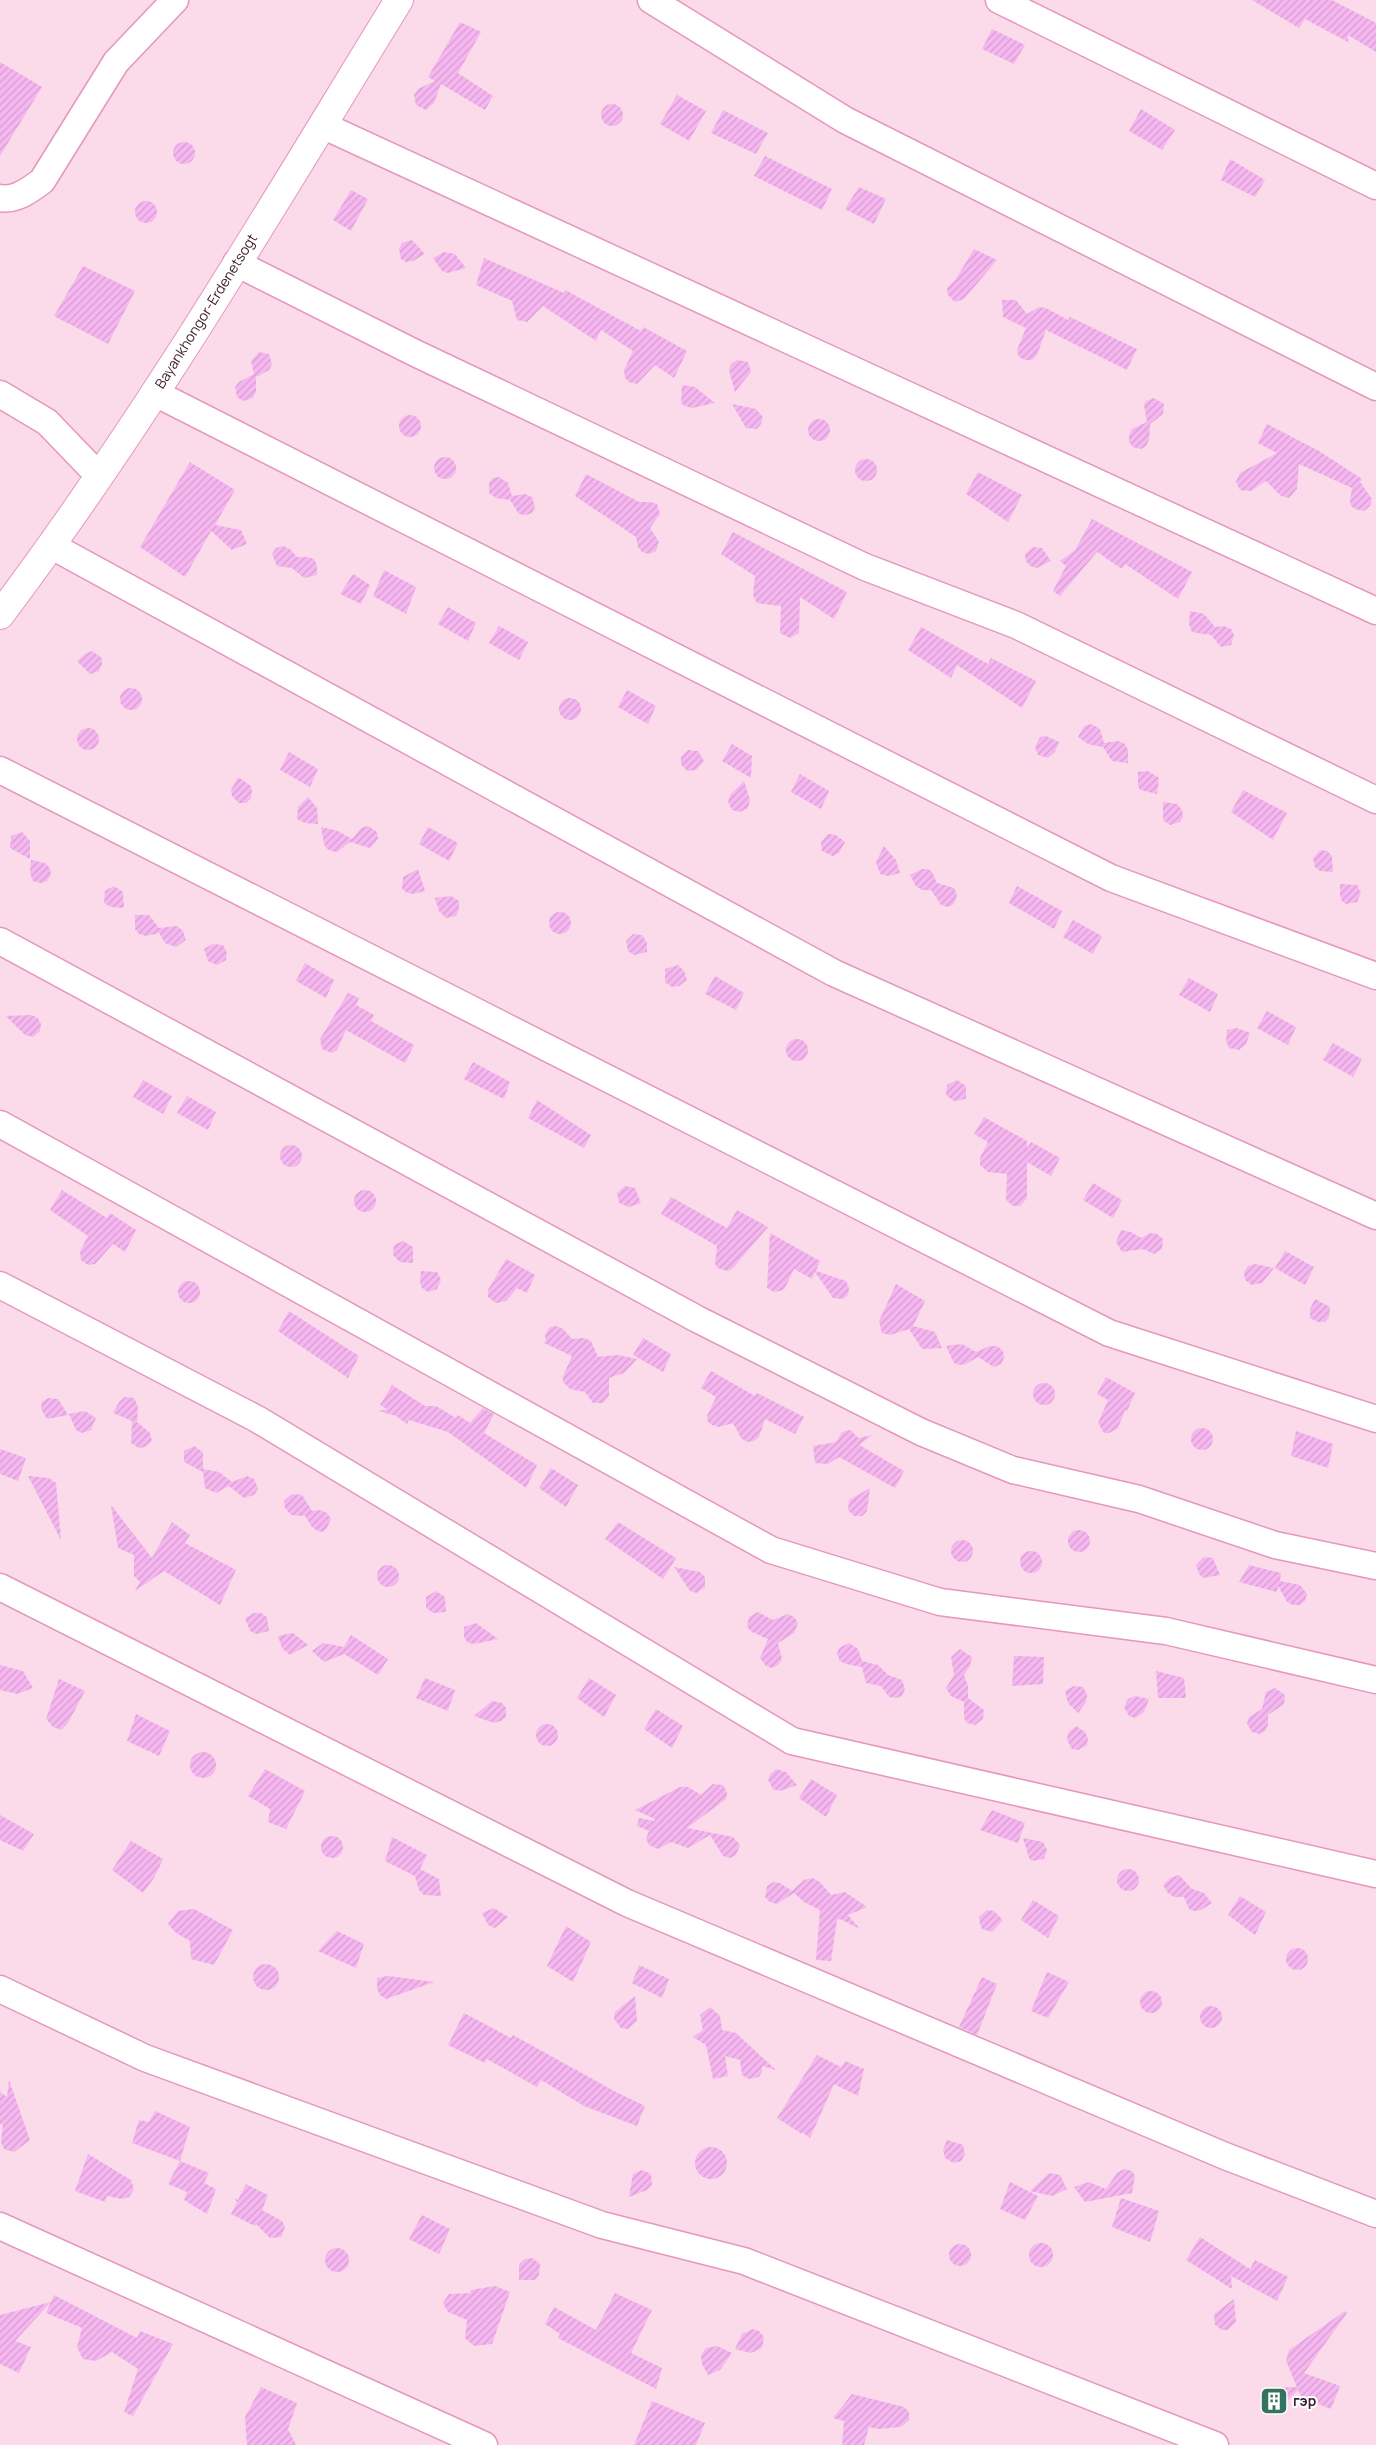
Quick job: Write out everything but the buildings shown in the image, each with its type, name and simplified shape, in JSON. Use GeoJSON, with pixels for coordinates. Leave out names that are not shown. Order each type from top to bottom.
{"type":"FeatureCollection","features":[{"type":"Feature","properties":{"kind":"street"},"geometry":{"type":"LineString","coordinates":[[0,198],[6,199],[27,192],[42,181],[116,62],[175,0]]}},
{"type":"Feature","properties":{"kind":"street","name":"Bayankhongor-Erdenetsogt"},"geometry":{"type":"LineString","coordinates":[[0,615],[52,546],[155,393],[399,0]]}},
{"type":"Feature","properties":{"kind":"street"},"geometry":{"type":"LineString","coordinates":[[651,0],[844,120],[1376,387]]}},
{"type":"Feature","properties":{"kind":"street"},"geometry":{"type":"LineString","coordinates":[[999,0],[1376,186]]}},
{"type":"Feature","properties":{"kind":"street"},"geometry":{"type":"LineString","coordinates":[[322,125],[1376,611]]}},
{"type":"Feature","properties":{"kind":"street"},"geometry":{"type":"LineString","coordinates":[[236,263],[415,353],[865,567],[1016,625],[1376,800]]}},
{"type":"Feature","properties":{"kind":"street"},"geometry":{"type":"LineString","coordinates":[[155,393],[1111,878],[1376,976]]}},
{"type":"Feature","properties":{"kind":"street"},"geometry":{"type":"LineString","coordinates":[[0,394],[47,422],[99,476]]}},
{"type":"Feature","properties":{"kind":"street"},"geometry":{"type":"LineString","coordinates":[[52,546],[834,973],[1376,1216]]}},
{"type":"Feature","properties":{"kind":"street"},"geometry":{"type":"LineString","coordinates":[[0,770],[1109,1333],[1376,1419]]}},
{"type":"Feature","properties":{"kind":"street"},"geometry":{"type":"LineString","coordinates":[[0,941],[688,1314],[922,1432],[1014,1470],[1139,1499],[1275,1545],[1376,1566]]}},
{"type":"Feature","properties":{"kind":"street"},"geometry":{"type":"LineString","coordinates":[[0,1124],[771,1550],[940,1602],[1166,1631],[1376,1680]]}},
{"type":"Feature","properties":{"kind":"street"},"geometry":{"type":"LineString","coordinates":[[0,1286],[257,1419],[792,1741],[1376,1874]]}},
{"type":"Feature","properties":{"kind":"street"},"geometry":{"type":"LineString","coordinates":[[0,1587],[627,1903],[1217,2152],[1376,2214]]}},
{"type":"Feature","properties":{"kind":"street"},"geometry":{"type":"LineString","coordinates":[[0,1989],[145,2058],[602,2225],[744,2261],[1215,2445]]}},
{"type":"Feature","properties":{"kind":"street"},"geometry":{"type":"LineString","coordinates":[[0,2226],[484,2445]]}},
{"type":"Feature","properties":{"kind":"place","name":"гэр"},"geometry":{"type":"Point","coordinates":[1274,2401]}}]}
